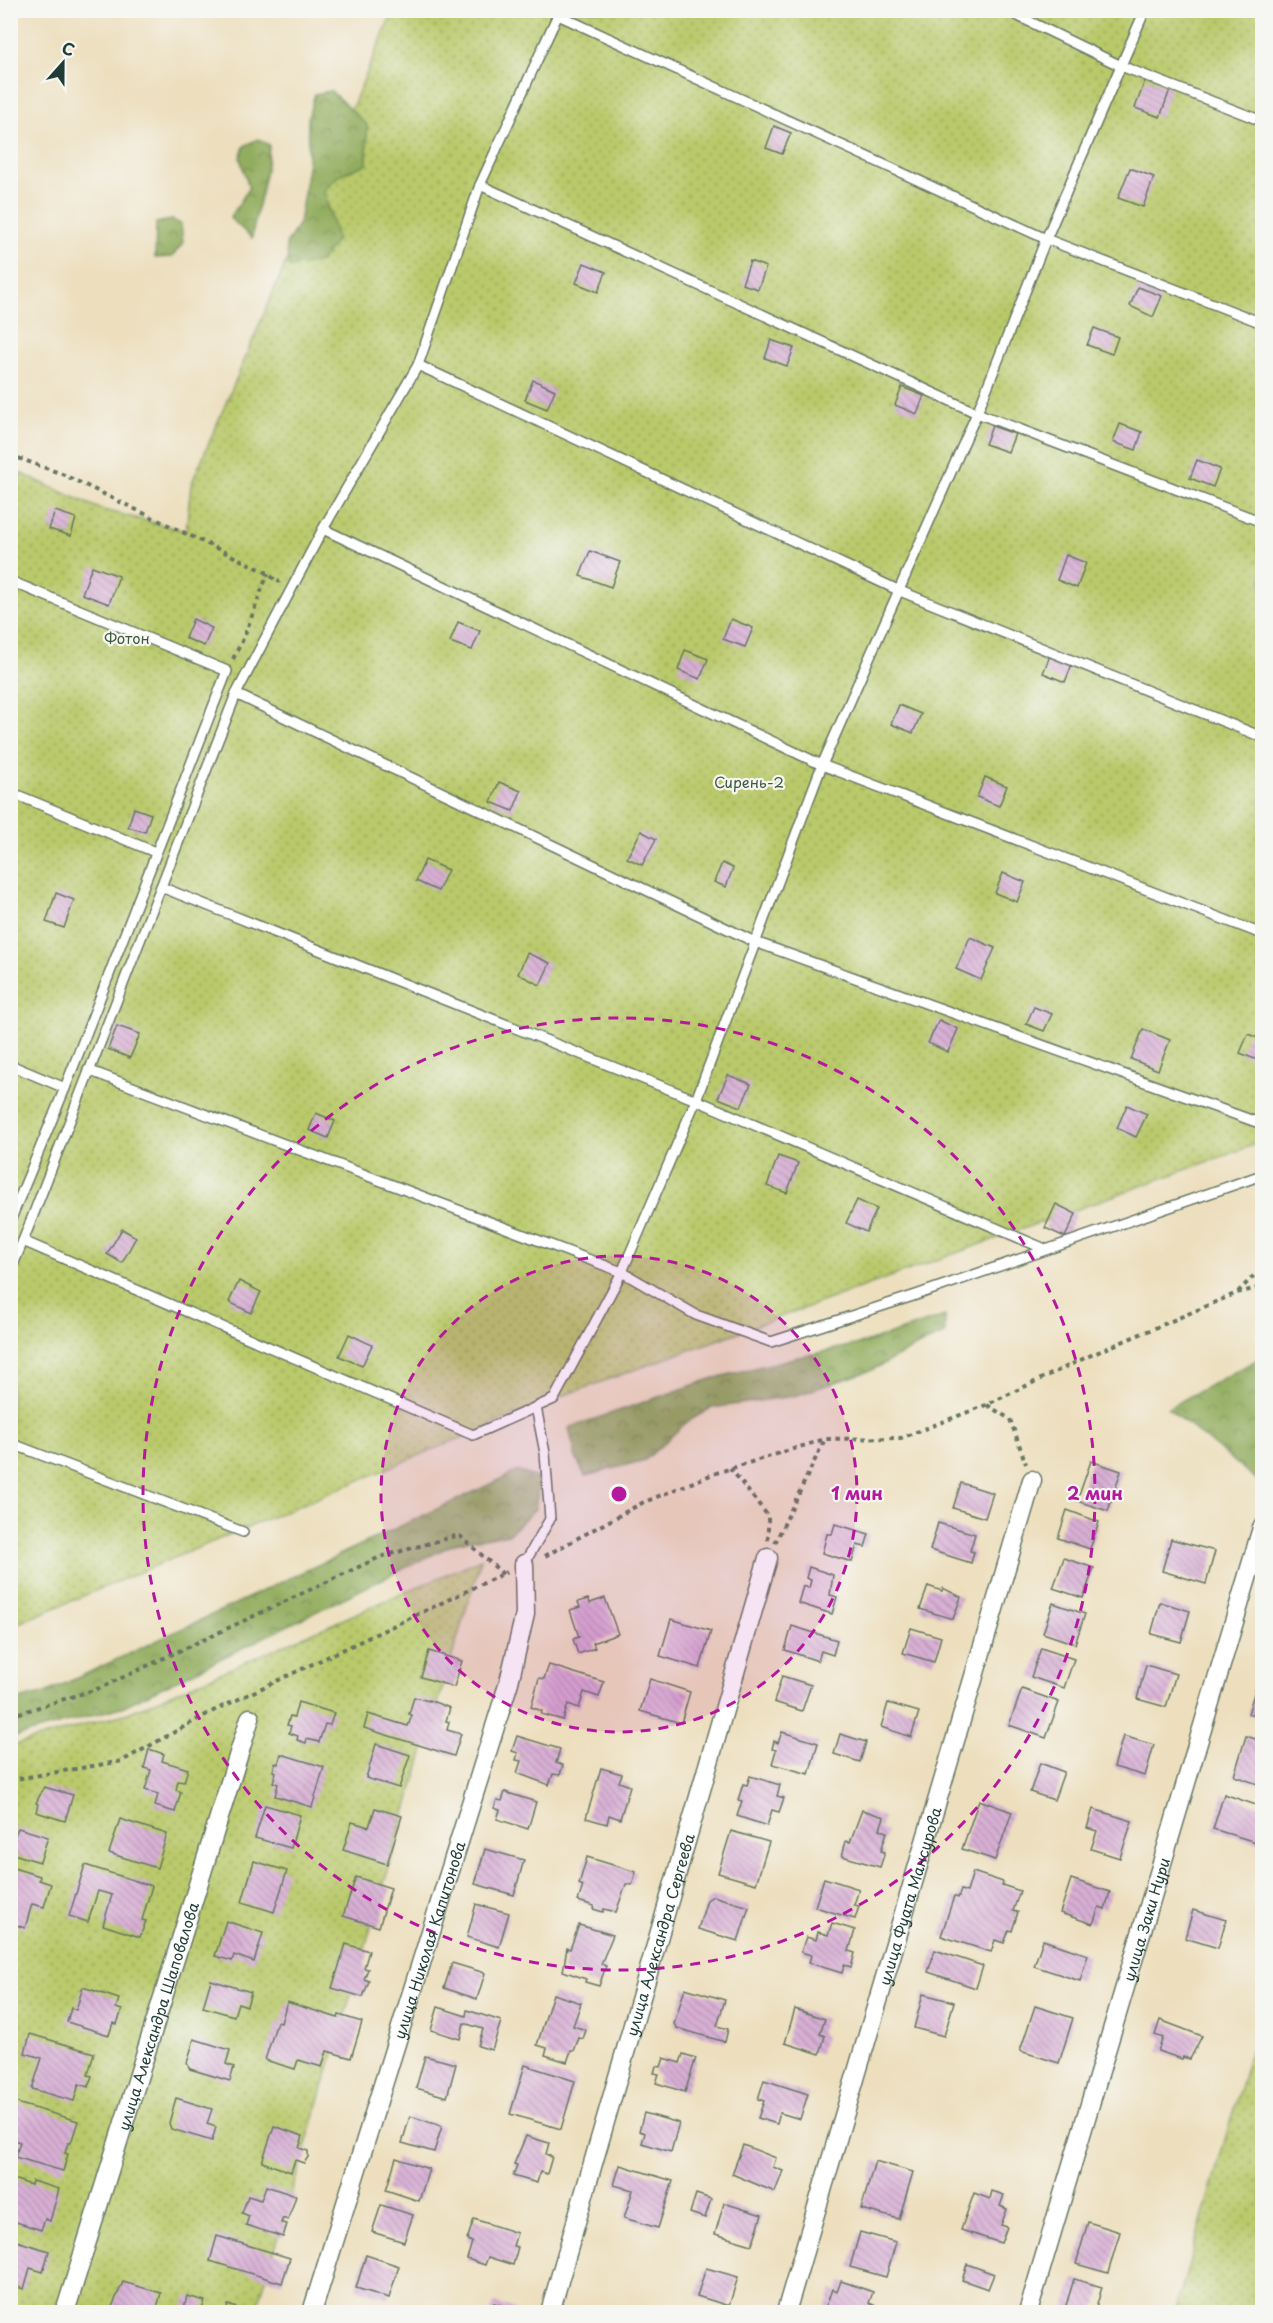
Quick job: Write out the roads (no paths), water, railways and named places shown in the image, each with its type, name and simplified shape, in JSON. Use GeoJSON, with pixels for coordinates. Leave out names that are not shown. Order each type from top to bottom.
{"type":"FeatureCollection","features":[{"type":"Feature","properties":{"kind":"street","name":"улица Фуата Мансурова"},"geometry":{"type":"LineString","coordinates":[[786,2313],[1032,1480]]}},
{"type":"Feature","properties":{"kind":"street","name":"улица Заки Нури"},"geometry":{"type":"LineString","coordinates":[[1028,2313],[1263,1528]]}},
{"type":"Feature","properties":{"kind":"street","name":"улица Александра Сергеева"},"geometry":{"type":"LineString","coordinates":[[550,2313],[768,1557]]}},
{"type":"Feature","properties":{"kind":"street","name":"улица Николая Капитонова"},"geometry":{"type":"LineString","coordinates":[[312,2313],[509,1682],[525,1614],[524,1564]]}},
{"type":"Feature","properties":{"kind":"street","name":"улица Александра Шаповалова"},"geometry":{"type":"LineString","coordinates":[[65,2313],[250,1718]]}},
{"type":"Feature","properties":{"kind":"lane"},"geometry":{"type":"LineString","coordinates":[[1006,10],[1121,66],[1263,121]]}},
{"type":"Feature","properties":{"kind":"lane"},"geometry":{"type":"LineString","coordinates":[[23,1241],[473,1435],[554,1399],[622,1272],[696,1100],[822,765],[977,413],[1046,239],[1145,10]]}},
{"type":"Feature","properties":{"kind":"lane"},"geometry":{"type":"LineString","coordinates":[[10,1272],[236,694],[323,529],[418,365],[480,185],[559,13],[1046,239],[1263,323]]}},
{"type":"Feature","properties":{"kind":"lane"},"geometry":{"type":"LineString","coordinates":[[480,185],[977,413],[1263,522]]}},
{"type":"Feature","properties":{"kind":"lane"},"geometry":{"type":"LineString","coordinates":[[418,365],[900,591],[1263,737]]}},
{"type":"Feature","properties":{"kind":"lane"},"geometry":{"type":"LineString","coordinates":[[323,529],[822,765],[1263,934]]}},
{"type":"Feature","properties":{"kind":"lane"},"geometry":{"type":"LineString","coordinates":[[10,581],[227,671],[65,1088],[10,1221]]}},
{"type":"Feature","properties":{"kind":"lane"},"geometry":{"type":"LineString","coordinates":[[236,694],[755,942],[1263,1124]]}},
{"type":"Feature","properties":{"kind":"lane"},"geometry":{"type":"LineString","coordinates":[[10,792],[155,852]]}},
{"type":"Feature","properties":{"kind":"lane"},"geometry":{"type":"LineString","coordinates":[[161,887],[696,1100],[1045,1249]]}},
{"type":"Feature","properties":{"kind":"lane"},"geometry":{"type":"LineString","coordinates":[[10,1065],[65,1088]]}},
{"type":"Feature","properties":{"kind":"lane"},"geometry":{"type":"LineString","coordinates":[[88,1070],[622,1272],[696,1316],[771,1342],[916,1295],[1263,1175]]}},
{"type":"Feature","properties":{"kind":"lane"},"geometry":{"type":"LineString","coordinates":[[524,1564],[550,1519],[545,1453],[536,1407]]}},
{"type":"Feature","properties":{"kind":"lane"},"geometry":{"type":"LineString","coordinates":[[10,1443],[243,1532]]}},
{"type":"Feature","properties":{"kind":"park label","name":"Фотон"},"geometry":{"type":"Point","coordinates":[127,637]}},
{"type":"Feature","properties":{"kind":"park label","name":"Сирень-2"},"geometry":{"type":"Point","coordinates":[749,781]}}]}
